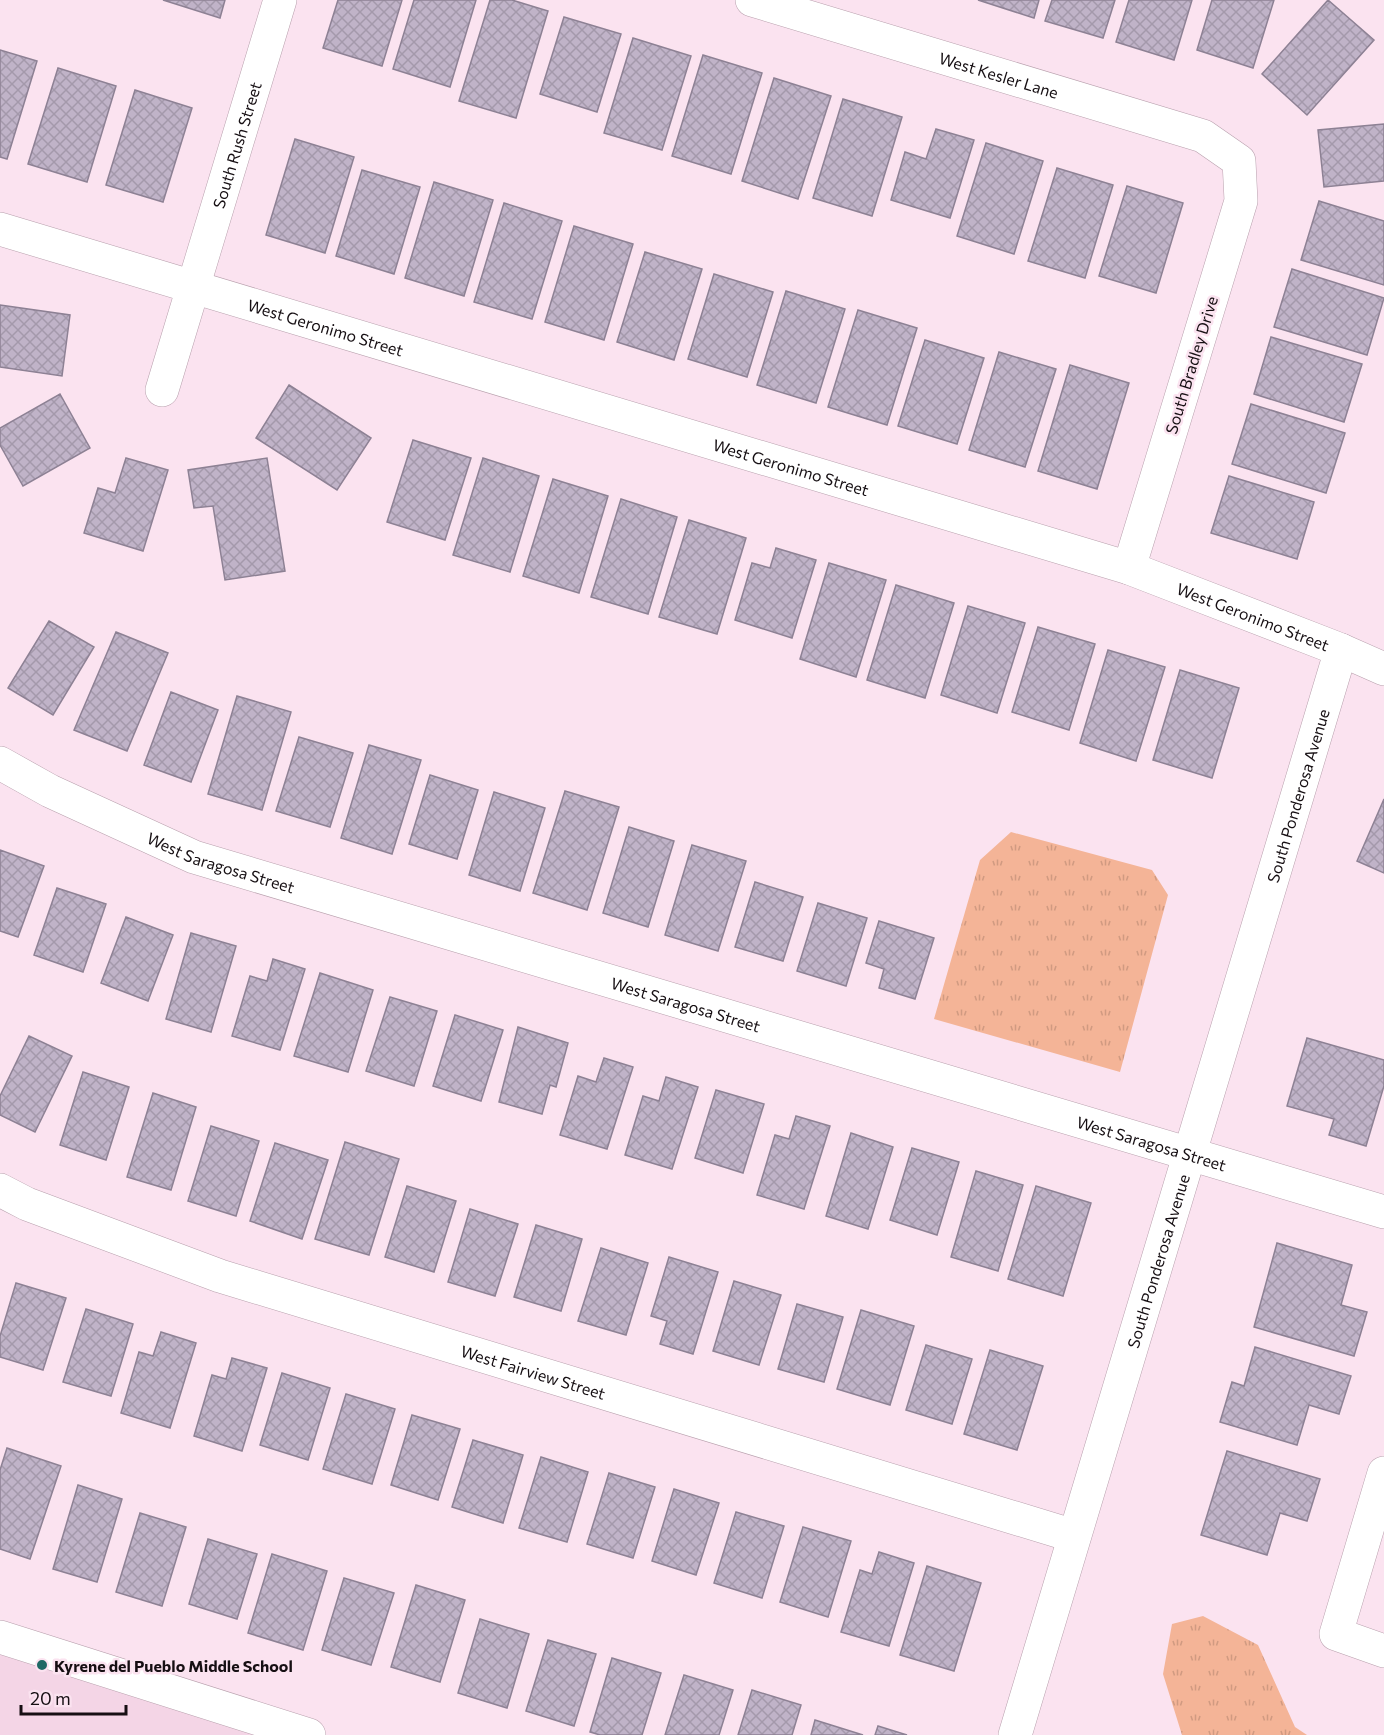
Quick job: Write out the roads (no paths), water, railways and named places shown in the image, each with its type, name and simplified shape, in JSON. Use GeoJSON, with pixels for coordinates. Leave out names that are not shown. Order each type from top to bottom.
{"type":"FeatureCollection","features":[{"type":"Feature","properties":{"kind":"street","name":"South Rush Street"},"geometry":{"type":"LineString","coordinates":[[191,288],[280,0]]}},
{"type":"Feature","properties":{"kind":"street","name":"West Kesler Lane"},"geometry":{"type":"LineString","coordinates":[[752,0],[1203,136],[1239,161]]}},
{"type":"Feature","properties":{"kind":"street","name":"South Bradley Drive"},"geometry":{"type":"LineString","coordinates":[[1129,568],[1241,201],[1239,161]]}},
{"type":"Feature","properties":{"kind":"street","name":"West Geronimo Street"},"geometry":{"type":"LineString","coordinates":[[0,229],[1129,568],[1341,650],[1384,669]]}},
{"type":"Feature","properties":{"kind":"street"},"geometry":{"type":"LineString","coordinates":[[162,390],[191,288]]}},
{"type":"Feature","properties":{"kind":"street","name":"South Ponderosa Avenue"},"geometry":{"type":"LineString","coordinates":[[1015,1735],[1341,650]]}},
{"type":"Feature","properties":{"kind":"street","name":"West Saragosa Street"},"geometry":{"type":"LineString","coordinates":[[0,763],[50,791],[194,857],[1384,1212]]}},
{"type":"Feature","properties":{"kind":"street","name":"West Fairview Street"},"geometry":{"type":"LineString","coordinates":[[0,1190],[27,1204],[220,1276],[1074,1536]]}},
{"type":"Feature","properties":{"kind":"street"},"geometry":{"type":"LineString","coordinates":[[1384,1473],[1336,1634],[1384,1651]]}},
{"type":"Feature","properties":{"kind":"street"},"geometry":{"type":"LineString","coordinates":[[0,1637],[309,1735]]}},
{"type":"Feature","properties":{"kind":"place","name":"Kyrene del Pueblo Middle School"},"geometry":{"type":"Point","coordinates":[42,1665]}}]}
